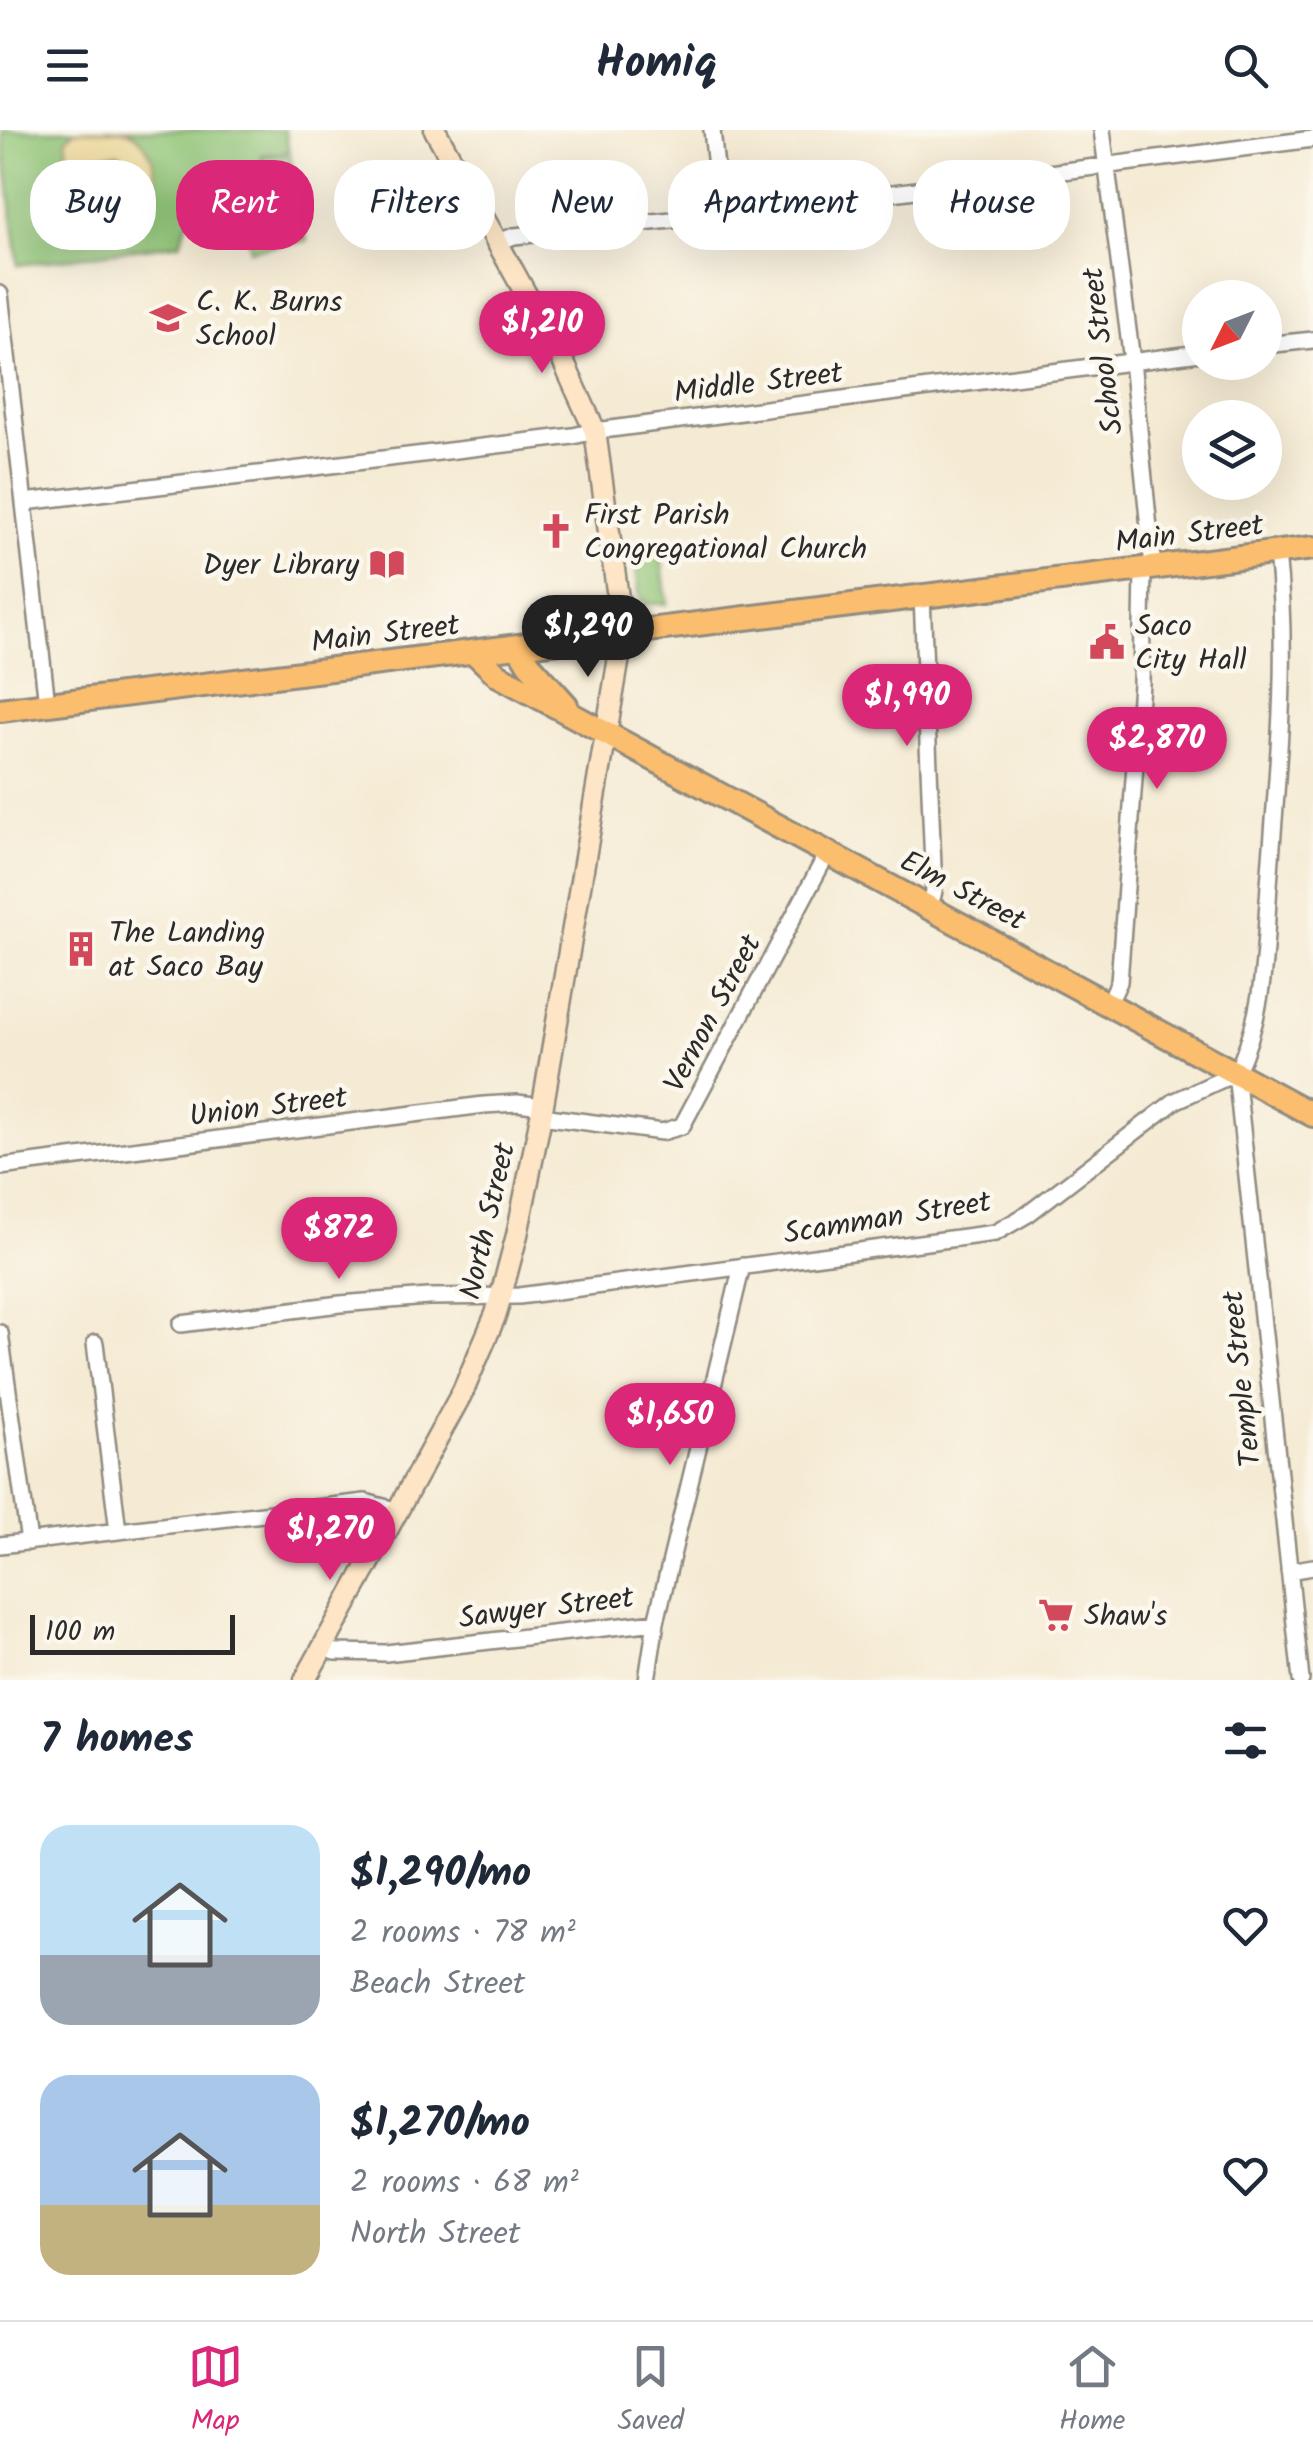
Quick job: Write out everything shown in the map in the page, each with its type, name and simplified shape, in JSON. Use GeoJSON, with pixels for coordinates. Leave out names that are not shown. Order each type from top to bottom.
{"type":"FeatureCollection","features":[{"type":"Feature","properties":{"kind":"main road","name":"North Street"},"geometry":{"type":"LineString","coordinates":[[305,1680],[474,1369],[501,1298],[542,1111],[623,634],[596,430],[563,362],[435,130]]}},
{"type":"Feature","properties":{"kind":"main road","name":"Main Street"},"geometry":{"type":"LineString","coordinates":[[0,710],[1313,548]]}},
{"type":"Feature","properties":{"kind":"main road","name":"Elm Street"},"geometry":{"type":"LineString","coordinates":[[518,646],[529,664],[583,722]]}},
{"type":"Feature","properties":{"kind":"main road","name":"Elm Street"},"geometry":{"type":"LineString","coordinates":[[474,652],[489,670],[583,722],[1313,1114]]}},
{"type":"Feature","properties":{"kind":"street"},"geometry":{"type":"LineString","coordinates":[[712,130],[715,160]]}},
{"type":"Feature","properties":{"kind":"street","name":"School Street"},"geometry":{"type":"LineString","coordinates":[[1102,130],[1132,362],[1148,567],[1119,982],[1108,1003]]}},
{"type":"Feature","properties":{"kind":"street"},"geometry":{"type":"LineString","coordinates":[[893,193],[1313,139]]}},
{"type":"Feature","properties":{"kind":"street"},"geometry":{"type":"LineString","coordinates":[[496,243],[514,236],[668,220]]}},
{"type":"Feature","properties":{"kind":"street"},"geometry":{"type":"LineString","coordinates":[[0,294],[46,704]]}},
{"type":"Feature","properties":{"kind":"street"},"geometry":{"type":"LineString","coordinates":[[1282,344],[1313,340]]}},
{"type":"Feature","properties":{"kind":"street","name":"Middle Street"},"geometry":{"type":"LineString","coordinates":[[25,502],[498,446],[1182,355]]}},
{"type":"Feature","properties":{"kind":"street"},"geometry":{"type":"LineString","coordinates":[[1236,1073],[1254,1030],[1263,974],[1283,682],[1276,553]]}},
{"type":"Feature","properties":{"kind":"street"},"geometry":{"type":"LineString","coordinates":[[922,596],[934,891],[930,907]]}},
{"type":"Feature","properties":{"kind":"street","name":"Vernon Street"},"geometry":{"type":"LineString","coordinates":[[542,1111],[662,1132],[682,1126],[828,852]]}},
{"type":"Feature","properties":{"kind":"street","name":"Scamman Street"},"geometry":{"type":"LineString","coordinates":[[181,1324],[428,1297],[501,1298],[995,1233],[1028,1214],[1175,1100],[1236,1073]]}},
{"type":"Feature","properties":{"kind":"street","name":"Temple Street"},"geometry":{"type":"LineString","coordinates":[[1236,1073],[1302,1680]]}},
{"type":"Feature","properties":{"kind":"street","name":"Union Street"},"geometry":{"type":"LineString","coordinates":[[0,1167],[484,1106],[517,1103],[542,1111]]}},
{"type":"Feature","properties":{"kind":"street"},"geometry":{"type":"LineString","coordinates":[[647,1680],[656,1622],[742,1266]]}},
{"type":"Feature","properties":{"kind":"street"},"geometry":{"type":"LineString","coordinates":[[0,1333],[29,1542]]}},
{"type":"Feature","properties":{"kind":"street"},"geometry":{"type":"LineString","coordinates":[[94,1342],[118,1531]]}},
{"type":"Feature","properties":{"kind":"street"},"geometry":{"type":"LineString","coordinates":[[0,1545],[365,1502],[398,1511]]}},
{"type":"Feature","properties":{"kind":"street"},"geometry":{"type":"LineString","coordinates":[[1289,1570],[1313,1567]]}},
{"type":"Feature","properties":{"kind":"street","name":"Sawyer Street"},"geometry":{"type":"LineString","coordinates":[[323,1648],[386,1654],[656,1622]]}},
{"type":"Feature","properties":{"kind":"green space"},"geometry":{"type":"Polygon","coordinates":[[[2,130],[285,130],[289,151],[261,155],[262,160],[176,160],[176,244],[156,246],[156,160],[30,160],[30,250],[128,250],[18,265],[2,130]]]}},
{"type":"Feature","properties":{"kind":"green space"},"geometry":{"type":"Polygon","coordinates":[[[290,154],[291,160],[263,160],[263,157],[290,154]]]}},
{"type":"Feature","properties":{"kind":"green space"},"geometry":{"type":"Polygon","coordinates":[[[660,548],[667,604],[645,604],[639,593],[634,551],[660,548]]]}},
{"type":"Feature","properties":{"kind":"sand"},"geometry":{"type":"Polygon","coordinates":[[[75,130],[124,130],[142,142],[152,160],[126,160],[119,153],[69,160],[66,139],[75,130]]]}},
{"type":"Feature","properties":{"kind":"place","name":"C. K. Burns School"},"geometry":{"type":"Point","coordinates":[168,318]}},
{"type":"Feature","properties":{"kind":"place","name":"First Parish Congregational Church"},"geometry":{"type":"Point","coordinates":[556,531]}},
{"type":"Feature","properties":{"kind":"place","name":"Dyer Library"},"geometry":{"type":"Point","coordinates":[387,564]}},
{"type":"Feature","properties":{"kind":"place","name":"Saco City Hall"},"geometry":{"type":"Point","coordinates":[1107,642]}},
{"type":"Feature","properties":{"kind":"place","name":"The Landing at Saco Bay"},"geometry":{"type":"Point","coordinates":[81,949]}},
{"type":"Feature","properties":{"kind":"place","name":"Shaw's"},"geometry":{"type":"Point","coordinates":[1056,1615]}}]}
